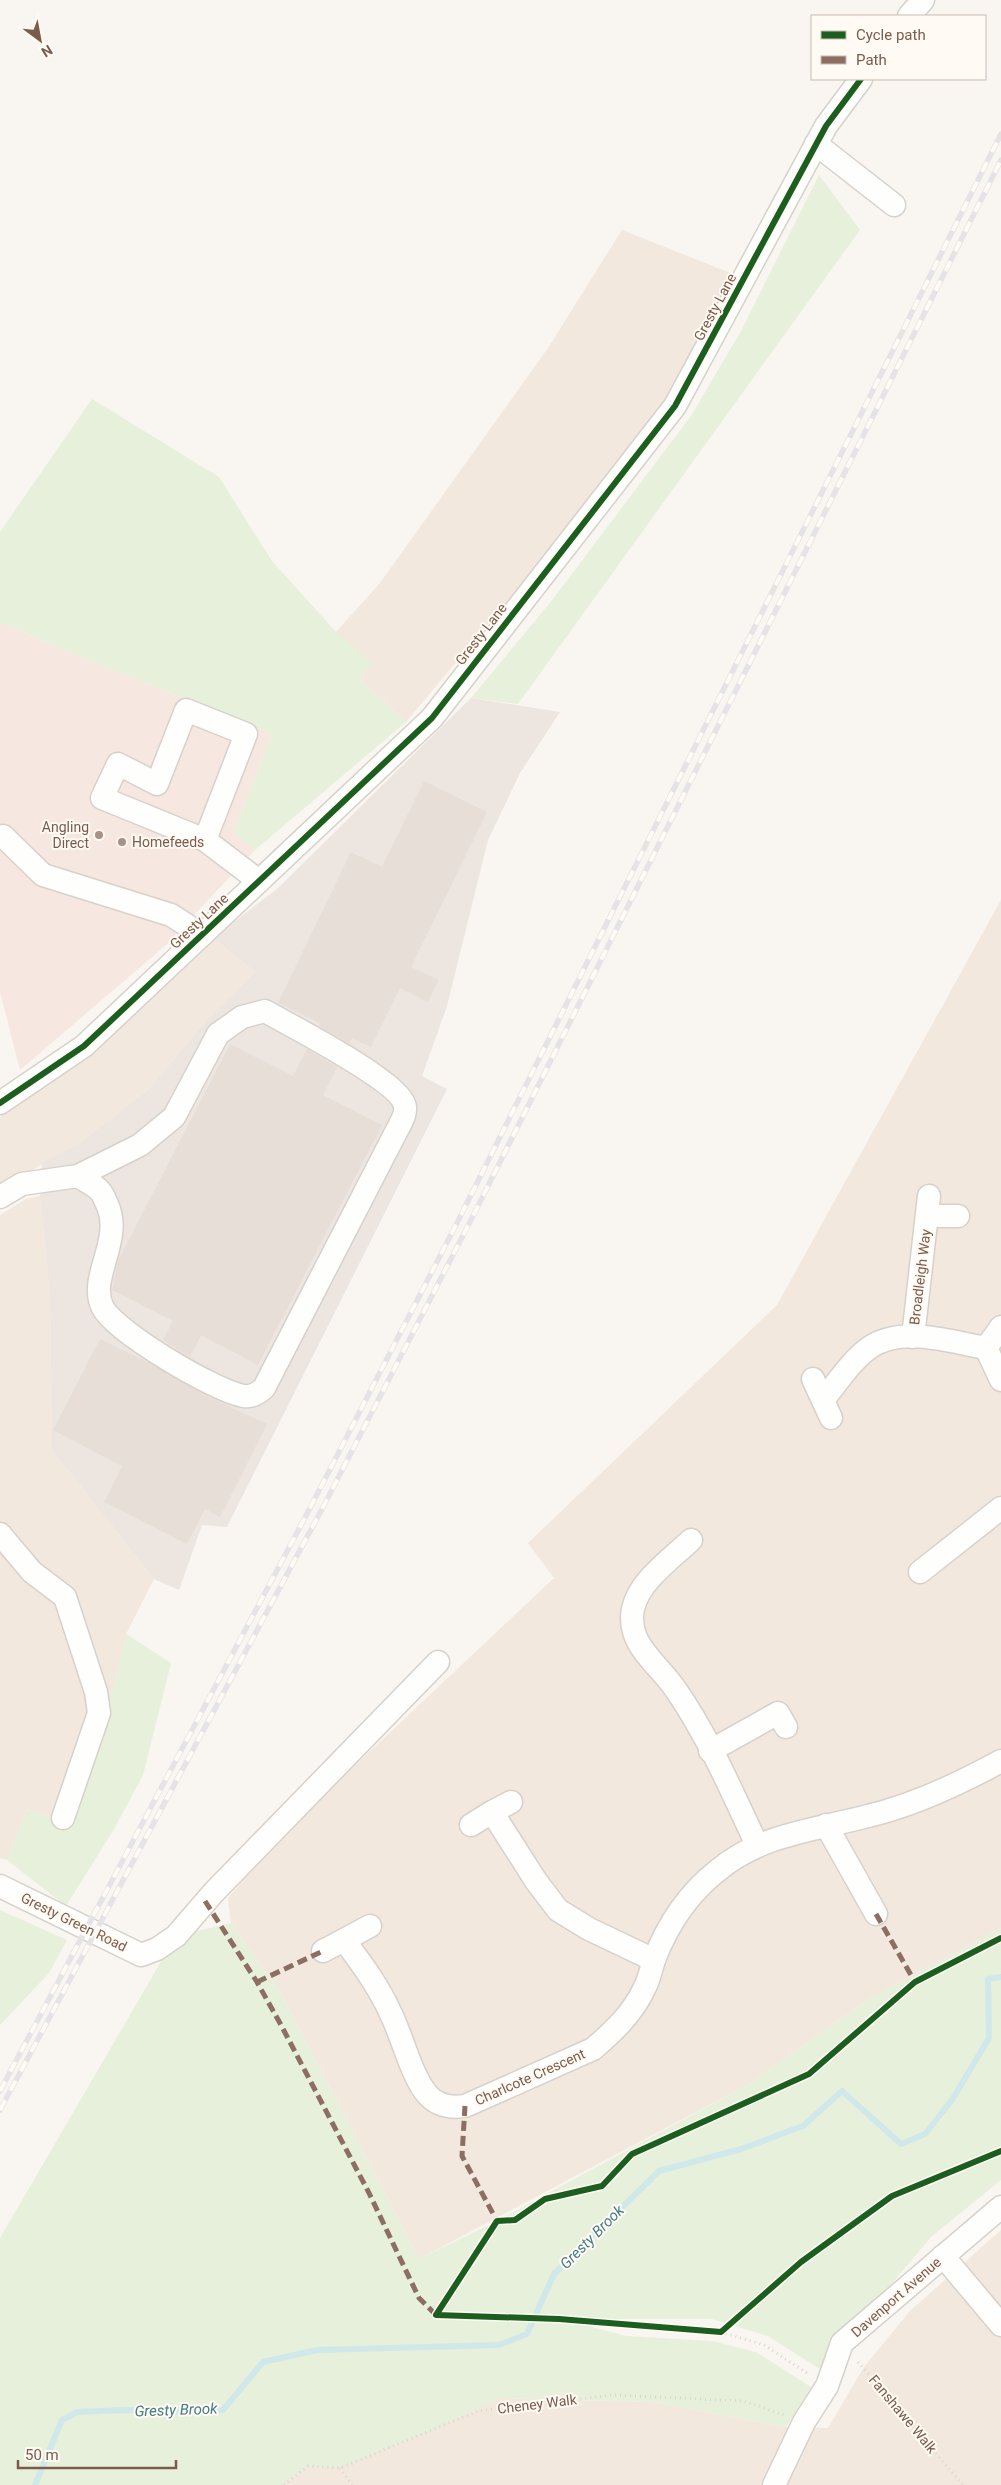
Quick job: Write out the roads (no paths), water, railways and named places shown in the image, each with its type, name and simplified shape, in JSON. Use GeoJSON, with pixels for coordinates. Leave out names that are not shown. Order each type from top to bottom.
{"type":"FeatureCollection","features":[{"type":"Feature","properties":{"kind":"street"},"geometry":{"type":"LineString","coordinates":[[910,15],[924,0]]}},
{"type":"Feature","properties":{"kind":"street","name":"Gresty Lane"},"geometry":{"type":"LineString","coordinates":[[0,1103],[84,1046],[432,718],[675,406],[826,126],[860,80]]}},
{"type":"Feature","properties":{"kind":"street"},"geometry":{"type":"LineString","coordinates":[[816,144],[894,206]]}},
{"type":"Feature","properties":{"kind":"street"},"geometry":{"type":"LineString","coordinates":[[205,840],[246,734],[186,710],[157,784],[118,764],[102,798],[205,840],[259,881]]}},
{"type":"Feature","properties":{"kind":"street"},"geometry":{"type":"LineString","coordinates":[[3,836],[43,875],[171,914],[202,935]]}},
{"type":"Feature","properties":{"kind":"street"},"geometry":{"type":"LineString","coordinates":[[0,1197],[22,1184],[78,1176],[140,1145],[174,1117],[218,1034],[242,1017],[265,1011],[349,1058],[399,1096],[405,1106],[404,1118],[264,1388],[256,1395],[244,1396],[227,1390],[150,1350],[103,1308],[98,1287],[112,1238],[111,1212],[101,1191],[78,1176]]}},
{"type":"Feature","properties":{"kind":"street","name":"Broadleigh Way"},"geometry":{"type":"LineString","coordinates":[[913,1337],[928,1206],[958,1216]]}},
{"type":"Feature","properties":{"kind":"street"},"geometry":{"type":"LineString","coordinates":[[1001,1327],[986,1348],[1001,1380]]}},
{"type":"Feature","properties":{"kind":"street","name":"Broadleigh Way"},"geometry":{"type":"LineString","coordinates":[[813,1379],[827,1409],[858,1358],[869,1348],[890,1339],[913,1337],[986,1348]]}},
{"type":"Feature","properties":{"kind":"street"},"geometry":{"type":"LineString","coordinates":[[920,1572],[1001,1508]]}},
{"type":"Feature","properties":{"kind":"street"},"geometry":{"type":"LineString","coordinates":[[0,1534],[32,1572],[65,1597],[96,1692],[99,1713],[63,1818]]}},
{"type":"Feature","properties":{"kind":"street"},"geometry":{"type":"LineString","coordinates":[[690,1540],[642,1591],[633,1609],[632,1627],[638,1644],[676,1689],[710,1751],[757,1845]]}},
{"type":"Feature","properties":{"kind":"street","name":"Gresty Green Road"},"geometry":{"type":"LineString","coordinates":[[0,1886],[140,1954],[157,1948],[176,1936],[214,1892],[438,1662]]}},
{"type":"Feature","properties":{"kind":"street"},"geometry":{"type":"LineString","coordinates":[[710,1751],[778,1713]]}},
{"type":"Feature","properties":{"kind":"street","name":"Charlcote Crescent"},"geometry":{"type":"LineString","coordinates":[[344,1940],[376,1984],[426,2093],[440,2104],[457,2107],[465,2106],[593,2048],[609,2035],[635,2005],[644,1989],[654,1960],[674,1920],[698,1888],[722,1866],[757,1845],[905,1805],[966,1780],[1001,1761]]}},
{"type":"Feature","properties":{"kind":"street"},"geometry":{"type":"LineString","coordinates":[[471,1824],[501,1807],[536,1881],[558,1910],[589,1929],[654,1960]]}},
{"type":"Feature","properties":{"kind":"street"},"geometry":{"type":"LineString","coordinates":[[826,1825],[876,1914]]}},
{"type":"Feature","properties":{"kind":"street"},"geometry":{"type":"LineString","coordinates":[[323,1951],[370,1926]]}},
{"type":"Feature","properties":{"kind":"street","name":"Davenport Avenue"},"geometry":{"type":"LineString","coordinates":[[774,2485],[804,2422],[827,2386],[842,2343],[1001,2207]]}},
{"type":"Feature","properties":{"kind":"street"},"geometry":{"type":"LineString","coordinates":[[944,2256],[1001,2325]]}},
{"type":"Feature","properties":{"kind":"waterway","name":"Gresty Brook"},"geometry":{"type":"LineString","coordinates":[[35,2485],[62,2420],[77,2412],[128,2410],[207,2412],[223,2410],[263,2362],[317,2350],[499,2345],[527,2334],[554,2274],[659,2171],[741,2149],[803,2126],[842,2091],[901,2144],[925,2134],[952,2100],[989,2038],[988,1979],[1001,1977]]}},
{"type":"Feature","properties":{"kind":"railway"},"geometry":{"type":"LineString","coordinates":[[0,2091],[308,1512],[458,1221],[1001,134]]}},
{"type":"Feature","properties":{"kind":"railway"},"geometry":{"type":"LineString","coordinates":[[0,2110],[322,1509],[472,1218],[1001,160]]}},
{"type":"Feature","properties":{"kind":"place","name":"Angling Direct"},"geometry":{"type":"Point","coordinates":[99,835]}},
{"type":"Feature","properties":{"kind":"place","name":"Homefeeds"},"geometry":{"type":"Point","coordinates":[122,842]}}]}
